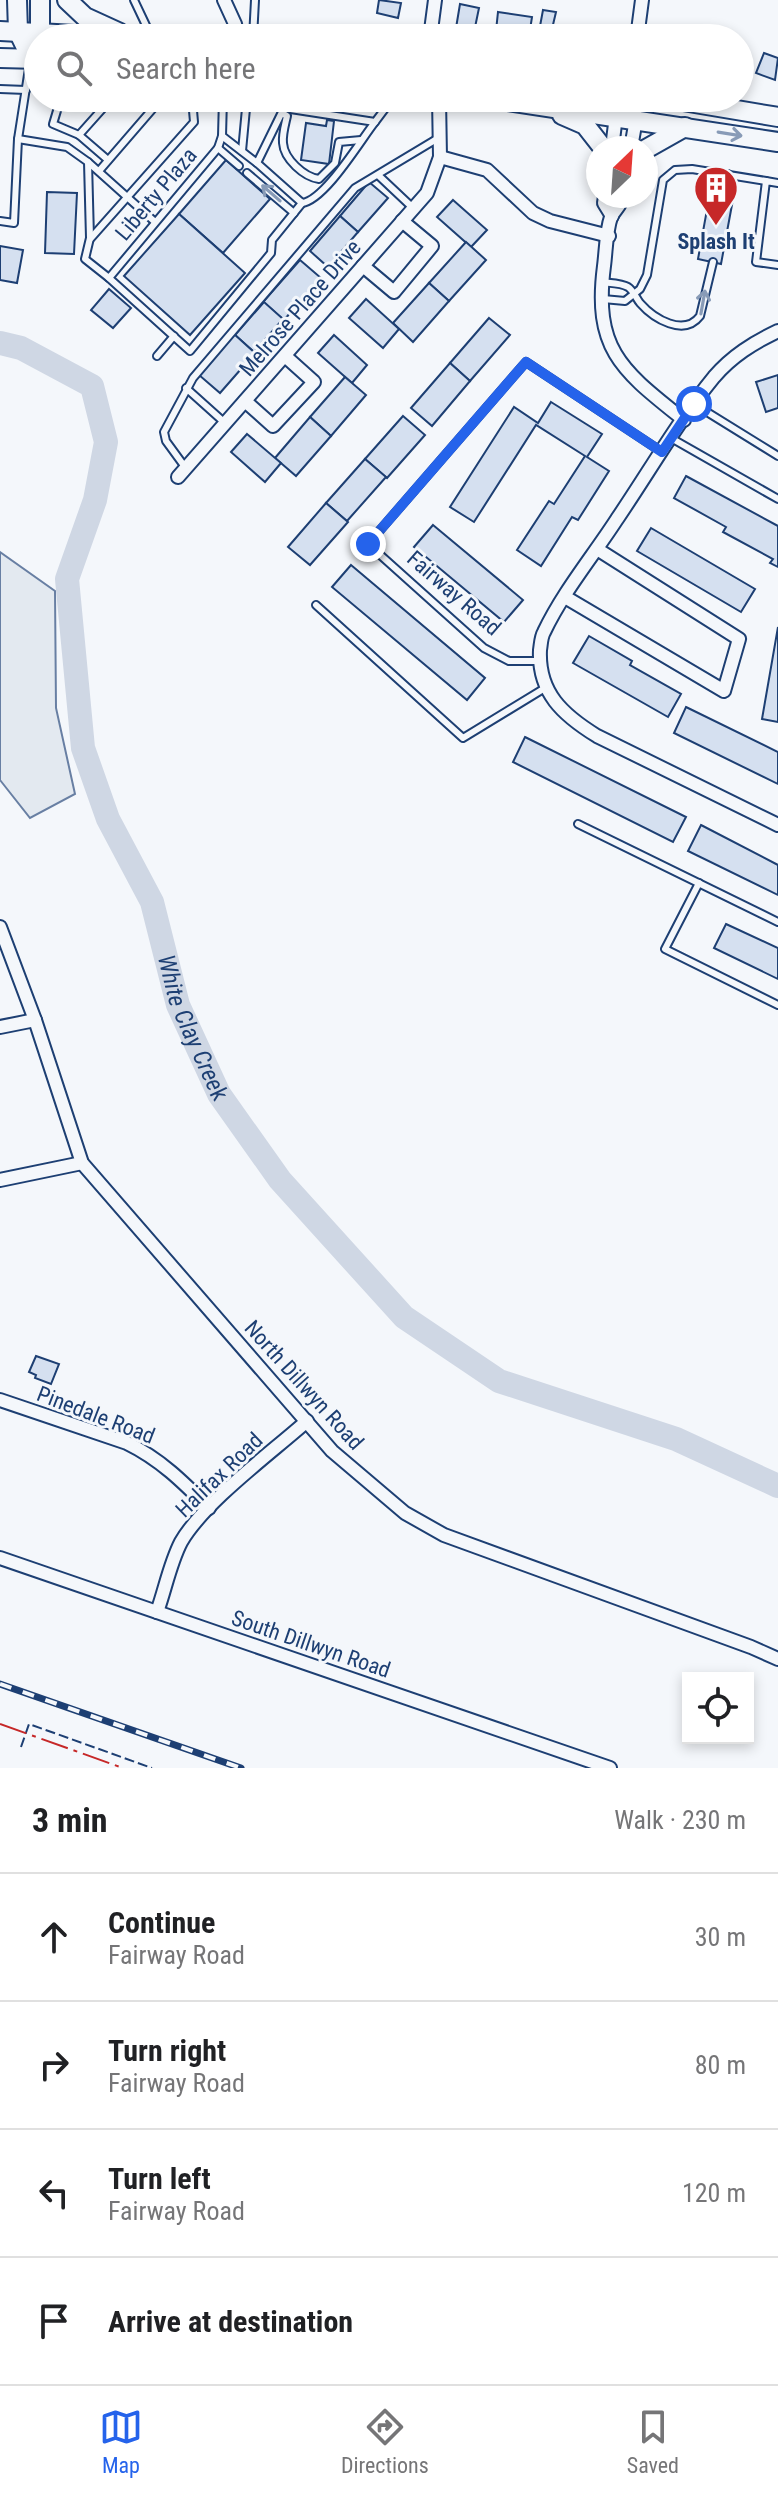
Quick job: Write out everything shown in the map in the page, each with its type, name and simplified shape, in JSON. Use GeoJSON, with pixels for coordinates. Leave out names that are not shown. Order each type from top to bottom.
{"type":"FeatureCollection","features":[{"type":"Feature","properties":{"kind":"main road"},"geometry":{"type":"LineString","coordinates":[[17,0],[9,31],[24,47]]}},
{"type":"Feature","properties":{"kind":"main road"},"geometry":{"type":"LineString","coordinates":[[40,0],[40,24]]}},
{"type":"Feature","properties":{"kind":"main road"},"geometry":{"type":"LineString","coordinates":[[67,0],[85,17],[100,24]]}},
{"type":"Feature","properties":{"kind":"main road"},"geometry":{"type":"LineString","coordinates":[[0,58],[24,58]]}},
{"type":"Feature","properties":{"kind":"main road"},"geometry":{"type":"LineString","coordinates":[[555,112],[585,125],[594,136]]}},
{"type":"Feature","properties":{"kind":"main road"},"geometry":{"type":"LineString","coordinates":[[586,112],[778,142]]}},
{"type":"Feature","properties":{"kind":"main road"},"geometry":{"type":"LineString","coordinates":[[748,112],[778,117]]}},
{"type":"Feature","properties":{"kind":"main road"},"geometry":{"type":"LineString","coordinates":[[658,142],[685,127]]}},
{"type":"Feature","properties":{"kind":"street"},"geometry":{"type":"LineString","coordinates":[[224,0],[233,24]]}},
{"type":"Feature","properties":{"kind":"street"},"geometry":{"type":"LineString","coordinates":[[432,24],[435,0]]}},
{"type":"Feature","properties":{"kind":"street"},"geometry":{"type":"LineString","coordinates":[[639,24],[642,0]]}},
{"type":"Feature","properties":{"kind":"street","name":"Melrose Place Drive"},"geometry":{"type":"LineString","coordinates":[[182,473],[427,193],[440,157],[439,112]]}},
{"type":"Feature","properties":{"kind":"street"},"geometry":{"type":"LineString","coordinates":[[614,136],[619,112]]}},
{"type":"Feature","properties":{"kind":"street"},"geometry":{"type":"LineString","coordinates":[[633,136],[636,119],[634,112]]}},
{"type":"Feature","properties":{"kind":"street"},"geometry":{"type":"LineString","coordinates":[[440,157],[487,170],[533,213],[550,221],[609,236]]}},
{"type":"Feature","properties":{"kind":"street"},"geometry":{"type":"LineString","coordinates":[[607,208],[612,216]]}},
{"type":"Feature","properties":{"kind":"street"},"geometry":{"type":"LineString","coordinates":[[619,208],[612,216],[602,282],[601,299],[607,340],[632,378],[684,420]]}},
{"type":"Feature","properties":{"kind":"street"},"geometry":{"type":"LineString","coordinates":[[363,266],[394,292],[432,246],[402,221]]}},
{"type":"Feature","properties":{"kind":"street"},"geometry":{"type":"LineString","coordinates":[[778,331],[734,356],[694,404],[542,635],[541,661],[545,688],[555,705],[572,720],[597,736],[778,825]]}},
{"type":"Feature","properties":{"kind":"street"},"geometry":{"type":"LineString","coordinates":[[245,401],[273,426],[314,382],[285,356]]}},
{"type":"Feature","properties":{"kind":"street"},"geometry":{"type":"LineString","coordinates":[[565,597],[724,691],[739,639],[597,549]]}},
{"type":"Feature","properties":{"kind":"street","name":"North Dillwyn Road"},"geometry":{"type":"LineString","coordinates":[[0,927],[35,1020],[82,1163],[332,1451],[405,1513],[444,1535],[778,1659]]}},
{"type":"Feature","properties":{"kind":"street"},"geometry":{"type":"LineString","coordinates":[[0,1027],[35,1020]]}},
{"type":"Feature","properties":{"kind":"street"},"geometry":{"type":"LineString","coordinates":[[0,1180],[82,1163]]}},
{"type":"Feature","properties":{"kind":"street","name":"Pinedale Road"},"geometry":{"type":"LineString","coordinates":[[0,1400],[127,1443],[147,1453],[165,1465],[209,1508]]}},
{"type":"Feature","properties":{"kind":"street","name":"Halifax Road"},"geometry":{"type":"LineString","coordinates":[[157,1612],[177,1550],[192,1526],[307,1421]]}},
{"type":"Feature","properties":{"kind":"street","name":"South Dillwyn Road"},"geometry":{"type":"LineString","coordinates":[[0,1558],[610,1768]]}},
{"type":"Feature","properties":{"kind":"lane"},"geometry":{"type":"LineString","coordinates":[[134,0],[145,24]]}},
{"type":"Feature","properties":{"kind":"lane"},"geometry":{"type":"LineString","coordinates":[[254,24],[255,0]]}},
{"type":"Feature","properties":{"kind":"lane"},"geometry":{"type":"LineString","coordinates":[[0,89],[24,90]]}},
{"type":"Feature","properties":{"kind":"lane"},"geometry":{"type":"LineString","coordinates":[[0,221],[14,223],[18,139],[24,102]]}},
{"type":"Feature","properties":{"kind":"lane"},"geometry":{"type":"LineString","coordinates":[[57,112],[53,124],[79,135],[108,160]]}},
{"type":"Feature","properties":{"kind":"lane"},"geometry":{"type":"LineString","coordinates":[[79,135],[100,112]]}},
{"type":"Feature","properties":{"kind":"lane"},"geometry":{"type":"LineString","coordinates":[[99,171],[150,112]]}},
{"type":"Feature","properties":{"kind":"lane"},"geometry":{"type":"LineString","coordinates":[[90,238],[194,122],[193,112]]}},
{"type":"Feature","properties":{"kind":"lane","name":"Liberty Plaza"},"geometry":{"type":"LineString","coordinates":[[109,278],[218,148],[222,136],[223,112]]}},
{"type":"Feature","properties":{"kind":"lane"},"geometry":{"type":"LineString","coordinates":[[242,151],[246,112]]}},
{"type":"Feature","properties":{"kind":"lane"},"geometry":{"type":"LineString","coordinates":[[257,163],[282,112]]}},
{"type":"Feature","properties":{"kind":"lane"},"geometry":{"type":"LineString","coordinates":[[284,112],[287,116],[282,142],[284,150],[303,173],[313,179],[319,179],[335,163],[339,142],[361,140]]}},
{"type":"Feature","properties":{"kind":"lane"},"geometry":{"type":"LineString","coordinates":[[291,112],[375,122]]}},
{"type":"Feature","properties":{"kind":"lane"},"geometry":{"type":"LineString","coordinates":[[88,162],[90,238],[85,259],[190,351],[271,253],[272,240],[302,203],[310,202],[337,173],[382,112]]}},
{"type":"Feature","properties":{"kind":"lane"},"geometry":{"type":"LineString","coordinates":[[222,136],[302,203]]}},
{"type":"Feature","properties":{"kind":"lane"},"geometry":{"type":"LineString","coordinates":[[182,473],[164,432],[186,388],[355,188],[440,137]]}},
{"type":"Feature","properties":{"kind":"lane"},"geometry":{"type":"LineString","coordinates":[[18,139],[67,147],[99,171],[155,222]]}},
{"type":"Feature","properties":{"kind":"lane"},"geometry":{"type":"LineString","coordinates":[[218,148],[239,166]]}},
{"type":"Feature","properties":{"kind":"lane"},"geometry":{"type":"LineString","coordinates":[[601,299],[625,301],[647,275],[663,180],[675,170],[728,174],[778,183]]}},
{"type":"Feature","properties":{"kind":"lane"},"geometry":{"type":"LineString","coordinates":[[247,173],[294,213]]}},
{"type":"Feature","properties":{"kind":"lane"},"geometry":{"type":"LineString","coordinates":[[725,193],[728,174]]}},
{"type":"Feature","properties":{"kind":"lane"},"geometry":{"type":"LineString","coordinates":[[378,175],[413,208]]}},
{"type":"Feature","properties":{"kind":"lane"},"geometry":{"type":"LineString","coordinates":[[766,181],[756,262],[778,265]]}},
{"type":"Feature","properties":{"kind":"lane"},"geometry":{"type":"LineString","coordinates":[[602,282],[627,286],[649,312],[661,320],[686,326],[695,323],[700,316],[713,262]]}},
{"type":"Feature","properties":{"kind":"lane"},"geometry":{"type":"LineString","coordinates":[[157,356],[174,336]]}},
{"type":"Feature","properties":{"kind":"lane","name":"Fairway Road"},"geometry":{"type":"LineString","coordinates":[[541,661],[509,661],[484,648],[368,544],[526,362],[662,452]]}},
{"type":"Feature","properties":{"kind":"lane"},"geometry":{"type":"LineString","coordinates":[[186,388],[226,423]]}},
{"type":"Feature","properties":{"kind":"lane"},"geometry":{"type":"LineString","coordinates":[[694,404],[778,456]]}},
{"type":"Feature","properties":{"kind":"lane"},"geometry":{"type":"LineString","coordinates":[[671,438],[778,499]]}},
{"type":"Feature","properties":{"kind":"lane"},"geometry":{"type":"LineString","coordinates":[[316,605],[463,738],[545,688]]}},
{"type":"Feature","properties":{"kind":"lane"},"geometry":{"type":"LineString","coordinates":[[578,824],[778,922]]}},
{"type":"Feature","properties":{"kind":"lane"},"geometry":{"type":"LineString","coordinates":[[699,883],[665,949],[778,1005]]}},
{"type":"Feature","properties":{"kind":"shaded area"},"geometry":{"type":"Polygon","coordinates":[[[0,552],[55,591],[56,708],[75,794],[30,818],[0,780],[0,552]]]}},
{"type":"Feature","properties":{"kind":"building"},"geometry":{"type":"Polygon","coordinates":[[[379,0],[401,3],[398,18],[377,13],[379,0]]]}},
{"type":"Feature","properties":{"kind":"building"},"geometry":{"type":"Polygon","coordinates":[[[460,4],[479,8],[476,24],[457,24],[460,4]]]}},
{"type":"Feature","properties":{"kind":"building"},"geometry":{"type":"Polygon","coordinates":[[[543,10],[556,12],[553,24],[540,24],[543,10]]]}},
{"type":"Feature","properties":{"kind":"building"},"geometry":{"type":"Polygon","coordinates":[[[498,12],[532,17],[531,24],[497,24],[498,12]]]}},
{"type":"Feature","properties":{"kind":"building"},"geometry":{"type":"Polygon","coordinates":[[[764,53],[778,58],[775,80],[756,73],[764,53]]]}},
{"type":"Feature","properties":{"kind":"building"},"geometry":{"type":"Polygon","coordinates":[[[327,120],[334,121],[329,164],[301,160],[306,123],[326,126],[327,120]]]}},
{"type":"Feature","properties":{"kind":"building"},"geometry":{"type":"Polygon","coordinates":[[[226,160],[270,199],[223,253],[179,214],[226,160]]]}},
{"type":"Feature","properties":{"kind":"building"},"geometry":{"type":"Polygon","coordinates":[[[369,182],[388,198],[358,232],[340,216],[369,182]]]}},
{"type":"Feature","properties":{"kind":"building","name":"Splash It"},"geometry":{"type":"Polygon","coordinates":[[[718,191],[734,194],[721,264],[698,259],[710,193],[718,194],[718,191]]]}},
{"type":"Feature","properties":{"kind":"building"},"geometry":{"type":"Polygon","coordinates":[[[47,192],[77,193],[74,254],[45,253],[47,192]]]}},
{"type":"Feature","properties":{"kind":"building"},"geometry":{"type":"Polygon","coordinates":[[[453,200],[487,230],[471,247],[437,217],[453,200]]]}},
{"type":"Feature","properties":{"kind":"building"},"geometry":{"type":"Polygon","coordinates":[[[179,214],[245,273],[190,335],[124,276],[179,214]]]}},
{"type":"Feature","properties":{"kind":"building"},"geometry":{"type":"Polygon","coordinates":[[[340,216],[358,232],[328,267],[310,251],[340,216]]]}},
{"type":"Feature","properties":{"kind":"building"},"geometry":{"type":"Polygon","coordinates":[[[466,242],[486,260],[449,301],[429,283],[466,242]]]}},
{"type":"Feature","properties":{"kind":"building"},"geometry":{"type":"Polygon","coordinates":[[[0,246],[23,250],[17,283],[0,280],[0,246]]]}},
{"type":"Feature","properties":{"kind":"building"},"geometry":{"type":"Polygon","coordinates":[[[300,260],[321,278],[284,320],[263,302],[300,260]]]}},
{"type":"Feature","properties":{"kind":"building"},"geometry":{"type":"Polygon","coordinates":[[[429,283],[449,301],[413,342],[393,323],[429,283]]]}},
{"type":"Feature","properties":{"kind":"building"},"geometry":{"type":"Polygon","coordinates":[[[109,289],[131,308],[113,328],[91,310],[109,289]]]}},
{"type":"Feature","properties":{"kind":"building"},"geometry":{"type":"Polygon","coordinates":[[[366,299],[399,329],[383,348],[349,318],[366,299]]]}},
{"type":"Feature","properties":{"kind":"building"},"geometry":{"type":"Polygon","coordinates":[[[264,302],[283,319],[254,352],[235,335],[264,302]]]}},
{"type":"Feature","properties":{"kind":"building"},"geometry":{"type":"Polygon","coordinates":[[[489,318],[510,335],[470,381],[450,363],[489,318]]]}},
{"type":"Feature","properties":{"kind":"building"},"geometry":{"type":"Polygon","coordinates":[[[234,334],[255,353],[220,393],[199,375],[234,334]]]}},
{"type":"Feature","properties":{"kind":"building"},"geometry":{"type":"Polygon","coordinates":[[[334,335],[367,365],[352,383],[318,353],[334,335]]]}},
{"type":"Feature","properties":{"kind":"building"},"geometry":{"type":"Polygon","coordinates":[[[450,363],[470,381],[432,426],[411,408],[450,363]]]}},
{"type":"Feature","properties":{"kind":"building"},"geometry":{"type":"Polygon","coordinates":[[[778,375],[778,408],[766,412],[756,382],[778,375]]]}},
{"type":"Feature","properties":{"kind":"building"},"geometry":{"type":"Polygon","coordinates":[[[345,377],[366,395],[331,436],[310,417],[345,377]]]}},
{"type":"Feature","properties":{"kind":"building"},"geometry":{"type":"Polygon","coordinates":[[[551,402],[602,434],[587,457],[609,471],[578,520],[572,517],[541,566],[517,550],[549,501],[554,504],[585,456],[536,425],[474,522],[450,507],[514,407],[538,423],[551,402]]]}},
{"type":"Feature","properties":{"kind":"building"},"geometry":{"type":"Polygon","coordinates":[[[403,416],[425,435],[387,478],[365,459],[403,416]]]}},
{"type":"Feature","properties":{"kind":"building"},"geometry":{"type":"Polygon","coordinates":[[[310,417],[331,436],[296,476],[275,458],[310,417]]]}},
{"type":"Feature","properties":{"kind":"building"},"geometry":{"type":"Polygon","coordinates":[[[247,434],[281,463],[265,482],[231,452],[247,434]]]}},
{"type":"Feature","properties":{"kind":"building"},"geometry":{"type":"Polygon","coordinates":[[[365,459],[386,477],[347,521],[326,503],[365,459]]]}},
{"type":"Feature","properties":{"kind":"building"},"geometry":{"type":"Polygon","coordinates":[[[686,476],[778,526],[778,567],[770,563],[773,559],[723,532],[726,527],[674,498],[686,476]]]}},
{"type":"Feature","properties":{"kind":"building"},"geometry":{"type":"Polygon","coordinates":[[[326,503],[348,522],[310,565],[288,547],[326,503]]]}},
{"type":"Feature","properties":{"kind":"building"},"geometry":{"type":"Polygon","coordinates":[[[433,525],[523,600],[504,622],[414,547],[433,525]]]}},
{"type":"Feature","properties":{"kind":"building"},"geometry":{"type":"Polygon","coordinates":[[[651,528],[755,589],[741,612],[637,551],[651,528]]]}},
{"type":"Feature","properties":{"kind":"building"},"geometry":{"type":"Polygon","coordinates":[[[351,565],[485,678],[467,700],[332,587],[351,565]]]}},
{"type":"Feature","properties":{"kind":"building"},"geometry":{"type":"Polygon","coordinates":[[[778,627],[778,722],[762,719],[778,627]]]}},
{"type":"Feature","properties":{"kind":"building"},"geometry":{"type":"Polygon","coordinates":[[[589,636],[632,661],[630,665],[681,694],[668,717],[573,663],[589,636]]]}},
{"type":"Feature","properties":{"kind":"building"},"geometry":{"type":"Polygon","coordinates":[[[686,707],[778,752],[778,784],[674,733],[686,707]]]}},
{"type":"Feature","properties":{"kind":"building"},"geometry":{"type":"Polygon","coordinates":[[[525,737],[686,817],[673,842],[513,762],[525,737]]]}},
{"type":"Feature","properties":{"kind":"building"},"geometry":{"type":"Polygon","coordinates":[[[701,825],[778,865],[778,895],[688,851],[701,825]]]}},
{"type":"Feature","properties":{"kind":"building"},"geometry":{"type":"Polygon","coordinates":[[[726,924],[778,948],[778,979],[714,948],[726,924]]]}},
{"type":"Feature","properties":{"kind":"building"},"geometry":{"type":"Polygon","coordinates":[[[36,1356],[59,1364],[51,1384],[29,1372],[36,1356]]]}},
{"type":"Feature","properties":{"kind":"waterway","name":"White Clay Creek"},"geometry":{"type":"LineString","coordinates":[[0,343],[21,348],[92,386],[106,442],[95,500],[67,579],[83,748],[108,819],[152,902],[178,1005],[219,1094],[280,1180],[404,1317],[499,1381],[676,1439],[778,1486]]}},
{"type":"Feature","properties":{"kind":"railway"},"geometry":{"type":"LineString","coordinates":[[0,1684],[241,1768]]}},
{"type":"Feature","properties":{"kind":"fence"},"geometry":{"type":"LineString","coordinates":[[21,1747],[29,1724],[152,1768]]}},
{"type":"Feature","properties":{"kind":"power"},"geometry":{"type":"LineString","coordinates":[[0,1724],[123,1768]]}},
{"type":"Feature","properties":{"kind":"place","name":"Splash It"},"geometry":{"type":"Point","coordinates":[716,227]}},
{"type":"Feature","properties":{"kind":"route"},"geometry":{"type":"LineString","coordinates":[[368,544],[526,362],[662,452],[694,404]]}}]}
